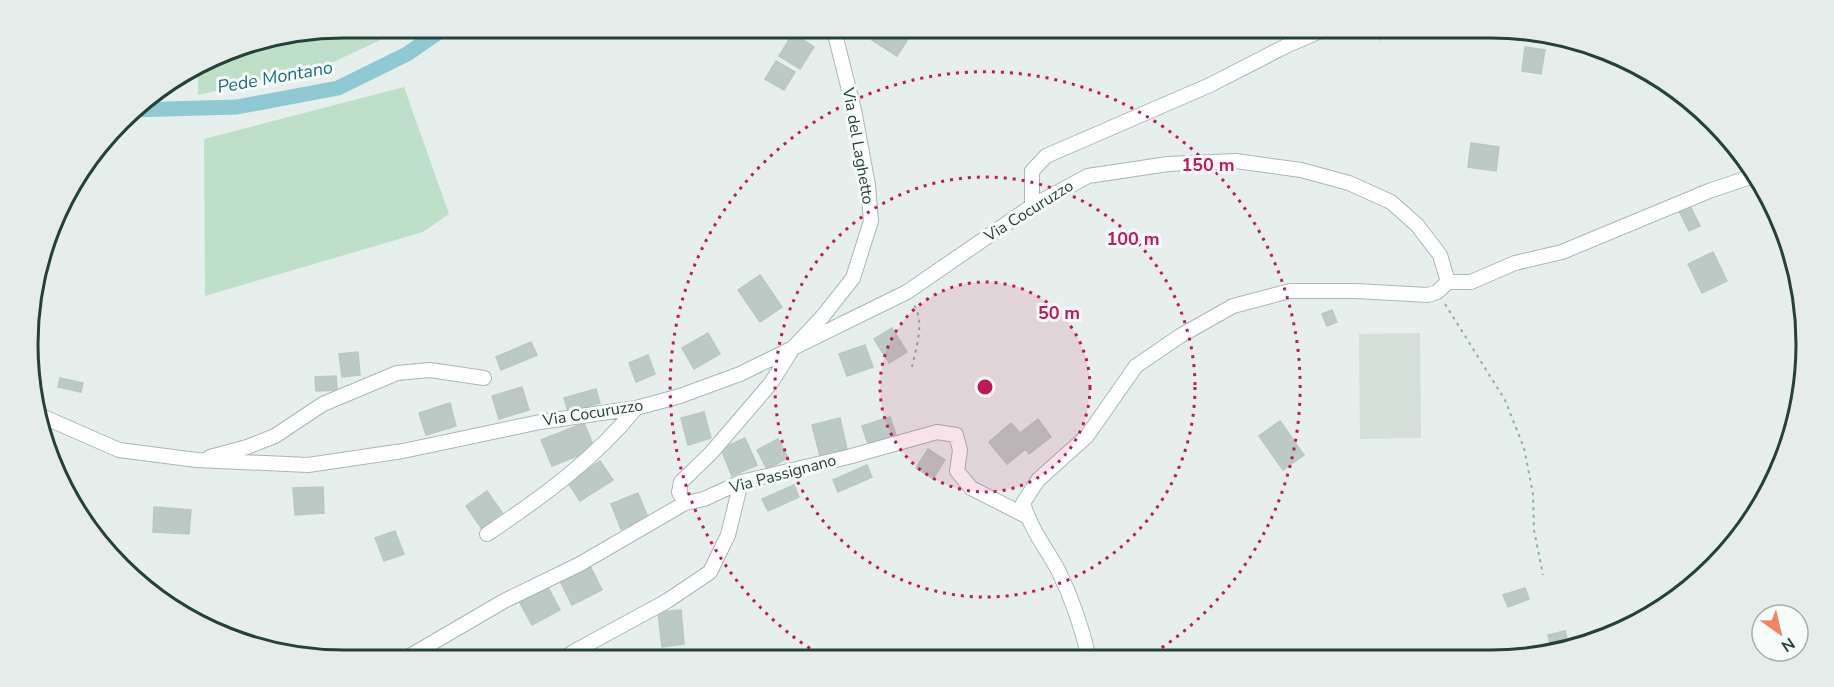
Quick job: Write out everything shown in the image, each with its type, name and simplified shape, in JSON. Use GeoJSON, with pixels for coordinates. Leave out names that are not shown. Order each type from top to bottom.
{"type":"FeatureCollection","features":[{"type":"Feature","properties":{"kind":"street","name":"Via del Laghetto"},"geometry":{"type":"LineString","coordinates":[[792,348],[823,316],[853,278],[871,221],[868,185],[854,110],[836,37]]}},
{"type":"Feature","properties":{"kind":"street"},"geometry":{"type":"LineString","coordinates":[[1032,206],[1032,171],[1046,156],[1210,85],[1307,37]]}},
{"type":"Feature","properties":{"kind":"street","name":"Via Cocuruzzo"},"geometry":{"type":"LineString","coordinates":[[47,418],[120,450],[196,460],[308,465],[403,452],[540,422],[636,408],[681,396],[740,374],[907,292],[1032,206],[1088,176],[1168,164],[1236,161],[1301,170],[1349,183],[1391,202],[1417,225],[1440,255],[1448,282]]}},
{"type":"Feature","properties":{"kind":"street"},"geometry":{"type":"LineString","coordinates":[[1087,650],[1083,630],[1058,571],[1026,516],[1023,503],[1038,480],[1087,436],[1136,366],[1180,336],[1233,306],[1290,291],[1356,291],[1428,295],[1437,292],[1448,282],[1471,282],[1515,263],[1562,252],[1709,191],[1748,178]]}},
{"type":"Feature","properties":{"kind":"street"},"geometry":{"type":"LineString","coordinates":[[685,503],[679,492],[681,482],[711,453],[771,383],[792,348]]}},
{"type":"Feature","properties":{"kind":"street"},"geometry":{"type":"LineString","coordinates":[[196,460],[266,440],[323,404],[397,373],[430,370],[484,378]]}},
{"type":"Feature","properties":{"kind":"street"},"geometry":{"type":"LineString","coordinates":[[487,534],[523,510],[593,454],[636,408]]}},
{"type":"Feature","properties":{"kind":"street","name":"Via Passignano"},"geometry":{"type":"LineString","coordinates":[[420,650],[504,601],[580,564],[685,503],[704,499],[741,482],[848,457],[937,432],[956,435],[960,450],[957,471],[971,489],[1026,516]]}},
{"type":"Feature","properties":{"kind":"street"},"geometry":{"type":"LineString","coordinates":[[576,650],[667,601],[710,572],[728,535],[741,482]]}},
{"type":"Feature","properties":{"kind":"path"},"geometry":{"type":"LineString","coordinates":[[907,292],[919,312],[918,337],[912,367]]}},
{"type":"Feature","properties":{"kind":"path"},"geometry":{"type":"LineString","coordinates":[[1437,292],[1505,400],[1524,448],[1533,494],[1534,530],[1543,575]]}},
{"type":"Feature","properties":{"kind":"shaded area"},"geometry":{"type":"Polygon","coordinates":[[[1420,333],[1421,438],[1360,439],[1359,334],[1420,333]]]}},
{"type":"Feature","properties":{"kind":"green space"},"geometry":{"type":"Polygon","coordinates":[[[387,37],[327,65],[198,95],[198,74],[226,61],[264,48],[323,38],[387,37]]]}},
{"type":"Feature","properties":{"kind":"green space"},"geometry":{"type":"Polygon","coordinates":[[[404,87],[449,214],[423,232],[205,296],[204,139],[404,87]]]}},
{"type":"Feature","properties":{"kind":"building"},"geometry":{"type":"Polygon","coordinates":[[[791,37],[799,37],[814,47],[800,69],[779,56],[791,37]]]}},
{"type":"Feature","properties":{"kind":"building"},"geometry":{"type":"Polygon","coordinates":[[[874,37],[909,37],[897,56],[872,40],[874,37]]]}},
{"type":"Feature","properties":{"kind":"building"},"geometry":{"type":"Polygon","coordinates":[[[1525,47],[1545,50],[1541,74],[1522,71],[1525,47]]]}},
{"type":"Feature","properties":{"kind":"building"},"geometry":{"type":"Polygon","coordinates":[[[776,61],[795,72],[784,90],[765,79],[776,61]]]}},
{"type":"Feature","properties":{"kind":"building"},"geometry":{"type":"Polygon","coordinates":[[[1471,143],[1499,147],[1496,171],[1468,167],[1471,143]]]}},
{"type":"Feature","properties":{"kind":"building"},"geometry":{"type":"Polygon","coordinates":[[[1689,204],[1700,226],[1689,231],[1678,209],[1689,204]]]}},
{"type":"Feature","properties":{"kind":"building"},"geometry":{"type":"Polygon","coordinates":[[[1713,252],[1727,281],[1702,293],[1688,264],[1713,252]]]}},
{"type":"Feature","properties":{"kind":"building"},"geometry":{"type":"Polygon","coordinates":[[[760,275],[782,307],[760,322],[738,290],[760,275]]]}},
{"type":"Feature","properties":{"kind":"building"},"geometry":{"type":"Polygon","coordinates":[[[1332,310],[1337,322],[1327,326],[1322,314],[1332,310]]]}},
{"type":"Feature","properties":{"kind":"building"},"geometry":{"type":"Polygon","coordinates":[[[892,328],[907,352],[889,363],[874,339],[892,328]]]}},
{"type":"Feature","properties":{"kind":"building"},"geometry":{"type":"Polygon","coordinates":[[[708,333],[720,354],[694,369],[682,348],[708,333]]]}},
{"type":"Feature","properties":{"kind":"building"},"geometry":{"type":"Polygon","coordinates":[[[531,342],[537,355],[501,370],[496,357],[531,342]]]}},
{"type":"Feature","properties":{"kind":"building"},"geometry":{"type":"Polygon","coordinates":[[[865,345],[873,367],[847,376],[839,354],[865,345]]]}},
{"type":"Feature","properties":{"kind":"building"},"geometry":{"type":"Polygon","coordinates":[[[358,352],[360,375],[342,377],[339,354],[358,352]]]}},
{"type":"Feature","properties":{"kind":"building"},"geometry":{"type":"Polygon","coordinates":[[[648,355],[655,374],[636,382],[629,363],[648,355]]]}},
{"type":"Feature","properties":{"kind":"building"},"geometry":{"type":"Polygon","coordinates":[[[336,376],[337,390],[316,391],[315,377],[336,376]]]}},
{"type":"Feature","properties":{"kind":"building"},"geometry":{"type":"Polygon","coordinates":[[[60,378],[83,383],[81,392],[58,387],[60,378]]]}},
{"type":"Feature","properties":{"kind":"building"},"geometry":{"type":"Polygon","coordinates":[[[522,387],[529,410],[499,419],[492,396],[522,387]]]}},
{"type":"Feature","properties":{"kind":"building"},"geometry":{"type":"Polygon","coordinates":[[[596,389],[600,403],[568,412],[564,398],[596,389]]]}},
{"type":"Feature","properties":{"kind":"building"},"geometry":{"type":"Polygon","coordinates":[[[450,403],[456,426],[426,435],[419,413],[450,403]]]}},
{"type":"Feature","properties":{"kind":"building"},"geometry":{"type":"Polygon","coordinates":[[[704,412],[711,438],[688,445],[681,418],[704,412]]]}},
{"type":"Feature","properties":{"kind":"building"},"geometry":{"type":"Polygon","coordinates":[[[890,417],[896,435],[868,444],[862,426],[890,417]]]}},
{"type":"Feature","properties":{"kind":"building"},"geometry":{"type":"Polygon","coordinates":[[[840,418],[847,449],[820,456],[812,425],[840,418]]]}},
{"type":"Feature","properties":{"kind":"building"},"geometry":{"type":"Polygon","coordinates":[[[1038,419],[1051,437],[1029,454],[1026,449],[1007,464],[989,442],[1011,423],[1020,433],[1038,419]]]}},
{"type":"Feature","properties":{"kind":"building"},"geometry":{"type":"Polygon","coordinates":[[[1280,421],[1304,455],[1283,470],[1259,436],[1280,421]]]}},
{"type":"Feature","properties":{"kind":"building"},"geometry":{"type":"Polygon","coordinates":[[[584,423],[595,449],[552,466],[541,440],[584,423]]]}},
{"type":"Feature","properties":{"kind":"building"},"geometry":{"type":"Polygon","coordinates":[[[745,438],[757,465],[732,476],[721,449],[745,438]]]}},
{"type":"Feature","properties":{"kind":"building"},"geometry":{"type":"Polygon","coordinates":[[[778,439],[788,458],[767,469],[757,450],[778,439]]]}},
{"type":"Feature","properties":{"kind":"building"},"geometry":{"type":"Polygon","coordinates":[[[928,449],[945,460],[933,479],[916,468],[928,449]]]}},
{"type":"Feature","properties":{"kind":"building"},"geometry":{"type":"Polygon","coordinates":[[[600,461],[613,480],[580,501],[568,483],[600,461]]]}},
{"type":"Feature","properties":{"kind":"building"},"geometry":{"type":"Polygon","coordinates":[[[867,465],[872,477],[838,492],[833,480],[867,465]]]}},
{"type":"Feature","properties":{"kind":"building"},"geometry":{"type":"Polygon","coordinates":[[[794,485],[799,497],[768,511],[762,499],[794,485]]]}},
{"type":"Feature","properties":{"kind":"building"},"geometry":{"type":"Polygon","coordinates":[[[323,487],[324,513],[295,515],[293,488],[323,487]]]}},
{"type":"Feature","properties":{"kind":"building"},"geometry":{"type":"Polygon","coordinates":[[[487,491],[503,514],[482,529],[466,506],[487,491]]]}},
{"type":"Feature","properties":{"kind":"building"},"geometry":{"type":"Polygon","coordinates":[[[638,493],[648,518],[621,529],[611,504],[638,493]]]}},
{"type":"Feature","properties":{"kind":"building"},"geometry":{"type":"Polygon","coordinates":[[[154,507],[191,510],[189,534],[153,532],[154,507]]]}},
{"type":"Feature","properties":{"kind":"building"},"geometry":{"type":"Polygon","coordinates":[[[395,531],[404,554],[384,561],[375,538],[395,531]]]}},
{"type":"Feature","properties":{"kind":"building"},"geometry":{"type":"Polygon","coordinates":[[[589,564],[602,590],[572,605],[559,579],[589,564]]]}},
{"type":"Feature","properties":{"kind":"building"},"geometry":{"type":"Polygon","coordinates":[[[548,587],[560,610],[532,625],[519,601],[548,587]]]}},
{"type":"Feature","properties":{"kind":"building"},"geometry":{"type":"Polygon","coordinates":[[[1525,588],[1529,599],[1508,607],[1503,595],[1525,588]]]}},
{"type":"Feature","properties":{"kind":"building"},"geometry":{"type":"Polygon","coordinates":[[[681,610],[684,644],[662,647],[658,612],[681,610]]]}},
{"type":"Feature","properties":{"kind":"building"},"geometry":{"type":"Polygon","coordinates":[[[1565,631],[1567,640],[1550,644],[1548,635],[1565,631]]]}},
{"type":"Feature","properties":{"kind":"waterway","name":"Pede Montano"},"geometry":{"type":"LineString","coordinates":[[146,110],[237,107],[338,88],[407,54],[432,37]]}}]}
